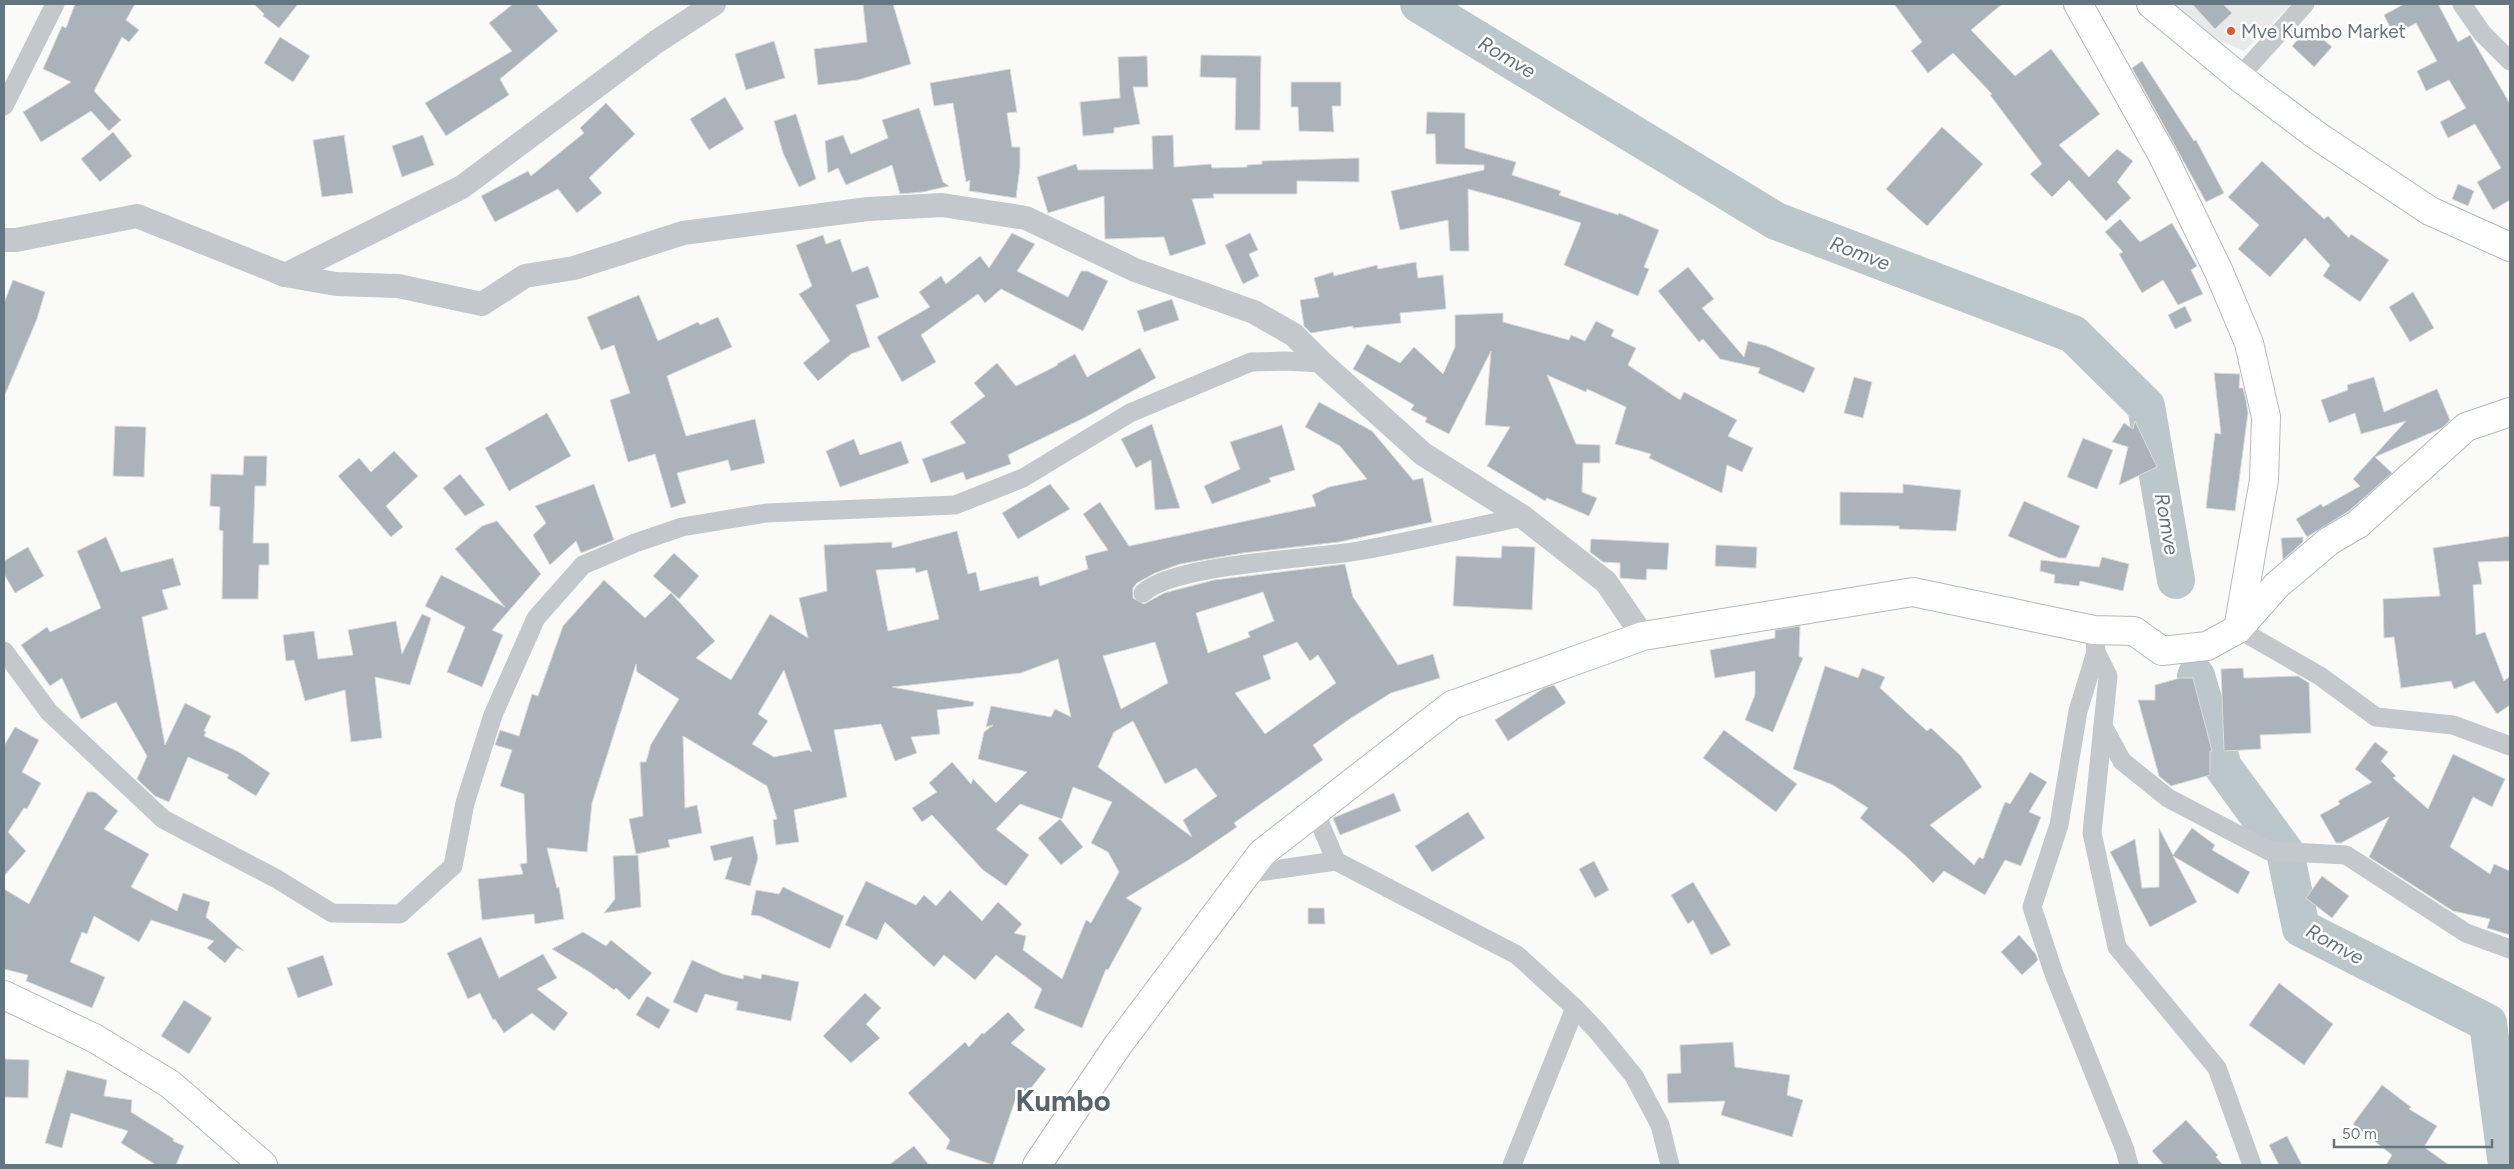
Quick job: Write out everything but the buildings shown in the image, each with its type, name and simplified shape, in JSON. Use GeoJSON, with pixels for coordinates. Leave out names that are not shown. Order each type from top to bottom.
{"type":"FeatureCollection","features":[{"type":"Feature","properties":{"kind":"main road"},"geometry":{"type":"LineString","coordinates":[[2078,4],[2163,156],[2219,272],[2249,343],[2266,417],[2264,480],[2238,629]]}},
{"type":"Feature","properties":{"kind":"main road"},"geometry":{"type":"LineString","coordinates":[[2151,4],[2239,77],[2316,134],[2430,211],[2510,247]]}},
{"type":"Feature","properties":{"kind":"main road"},"geometry":{"type":"LineString","coordinates":[[1037,1165],[1118,1045],[1262,853],[1452,706],[1643,636],[1913,592],[2095,641],[2134,631],[2162,651],[2207,646],[2238,629],[2277,585],[2329,541],[2358,524],[2466,427],[2510,412]]}},
{"type":"Feature","properties":{"kind":"main road"},"geometry":{"type":"LineString","coordinates":[[4,995],[94,1038],[170,1084],[263,1165]]}},
{"type":"Feature","properties":{"kind":"street"},"geometry":{"type":"LineString","coordinates":[[4,106],[55,4]]}},
{"type":"Feature","properties":{"kind":"street"},"geometry":{"type":"LineString","coordinates":[[285,275],[462,187],[656,42],[714,4]]}},
{"type":"Feature","properties":{"kind":"street"},"geometry":{"type":"LineString","coordinates":[[2239,77],[2305,4]]}},
{"type":"Feature","properties":{"kind":"street"},"geometry":{"type":"LineString","coordinates":[[2462,4],[2482,33],[2510,61]]}},
{"type":"Feature","properties":{"kind":"street"},"geometry":{"type":"LineString","coordinates":[[4,240],[16,240],[136,216],[285,275],[336,284],[398,286],[482,304],[525,276],[574,268],[683,233],[868,209],[942,205],[1026,218],[1135,270],[1254,312],[1294,335],[1322,363],[1423,454],[1523,517],[1606,582],[1643,636]]}},
{"type":"Feature","properties":{"kind":"street"},"geometry":{"type":"LineString","coordinates":[[4,651],[49,712],[163,819],[277,879],[332,914],[400,914],[453,866],[465,803],[493,715],[536,618],[583,565],[635,543],[682,527],[757,514],[955,505],[1023,478],[1130,413],[1252,362],[1322,363]]}},
{"type":"Feature","properties":{"kind":"street"},"geometry":{"type":"LineString","coordinates":[[1143,593],[1150,586],[1170,578],[1272,561],[1357,551],[1523,517]]}},
{"type":"Feature","properties":{"kind":"street"},"geometry":{"type":"LineString","coordinates":[[2238,629],[2320,676],[2376,717],[2454,725],[2510,746]]}},
{"type":"Feature","properties":{"kind":"street"},"geometry":{"type":"LineString","coordinates":[[2095,641],[2108,676],[2092,833],[2117,947],[2217,1068],[2252,1165]]}},
{"type":"Feature","properties":{"kind":"street"},"geometry":{"type":"LineString","coordinates":[[2095,641],[2078,711],[2059,825],[2032,907],[2054,974],[2125,1150],[2128,1165]]}},
{"type":"Feature","properties":{"kind":"street"},"geometry":{"type":"LineString","coordinates":[[2103,726],[2122,761],[2168,798],[2269,851],[2346,855],[2466,933],[2510,949]]}},
{"type":"Feature","properties":{"kind":"street"},"geometry":{"type":"LineString","coordinates":[[1315,812],[1336,861]]}},
{"type":"Feature","properties":{"kind":"street"},"geometry":{"type":"LineString","coordinates":[[1245,874],[1336,861],[1517,955],[1575,1008],[1598,1032],[1634,1076],[1660,1125],[1670,1165]]}},
{"type":"Feature","properties":{"kind":"street"},"geometry":{"type":"LineString","coordinates":[[1512,1165],[1575,1008]]}},
{"type":"Feature","properties":{"kind":"shaded area","name":"Mve Kumbo Market"},"geometry":{"type":"Polygon","coordinates":[[[2148,4],[2292,4],[2244,51],[2152,11],[2148,4]]]}},
{"type":"Feature","properties":{"kind":"waterway","name":"Romve"},"geometry":{"type":"LineString","coordinates":[[1419,4],[1776,221],[2073,334],[2146,406],[2176,580]]}},
{"type":"Feature","properties":{"kind":"waterway","name":"Romve"},"geometry":{"type":"LineString","coordinates":[[2196,676],[2223,767],[2285,852],[2301,928],[2488,1023],[2507,1165]]}},
{"type":"Feature","properties":{"kind":"place","name":"Mve Kumbo Market"},"geometry":{"type":"Point","coordinates":[2231,31]}},
{"type":"Feature","properties":{"kind":"district","name":"Kumbo"},"geometry":{"type":"Point","coordinates":[1063,1100]}}]}
